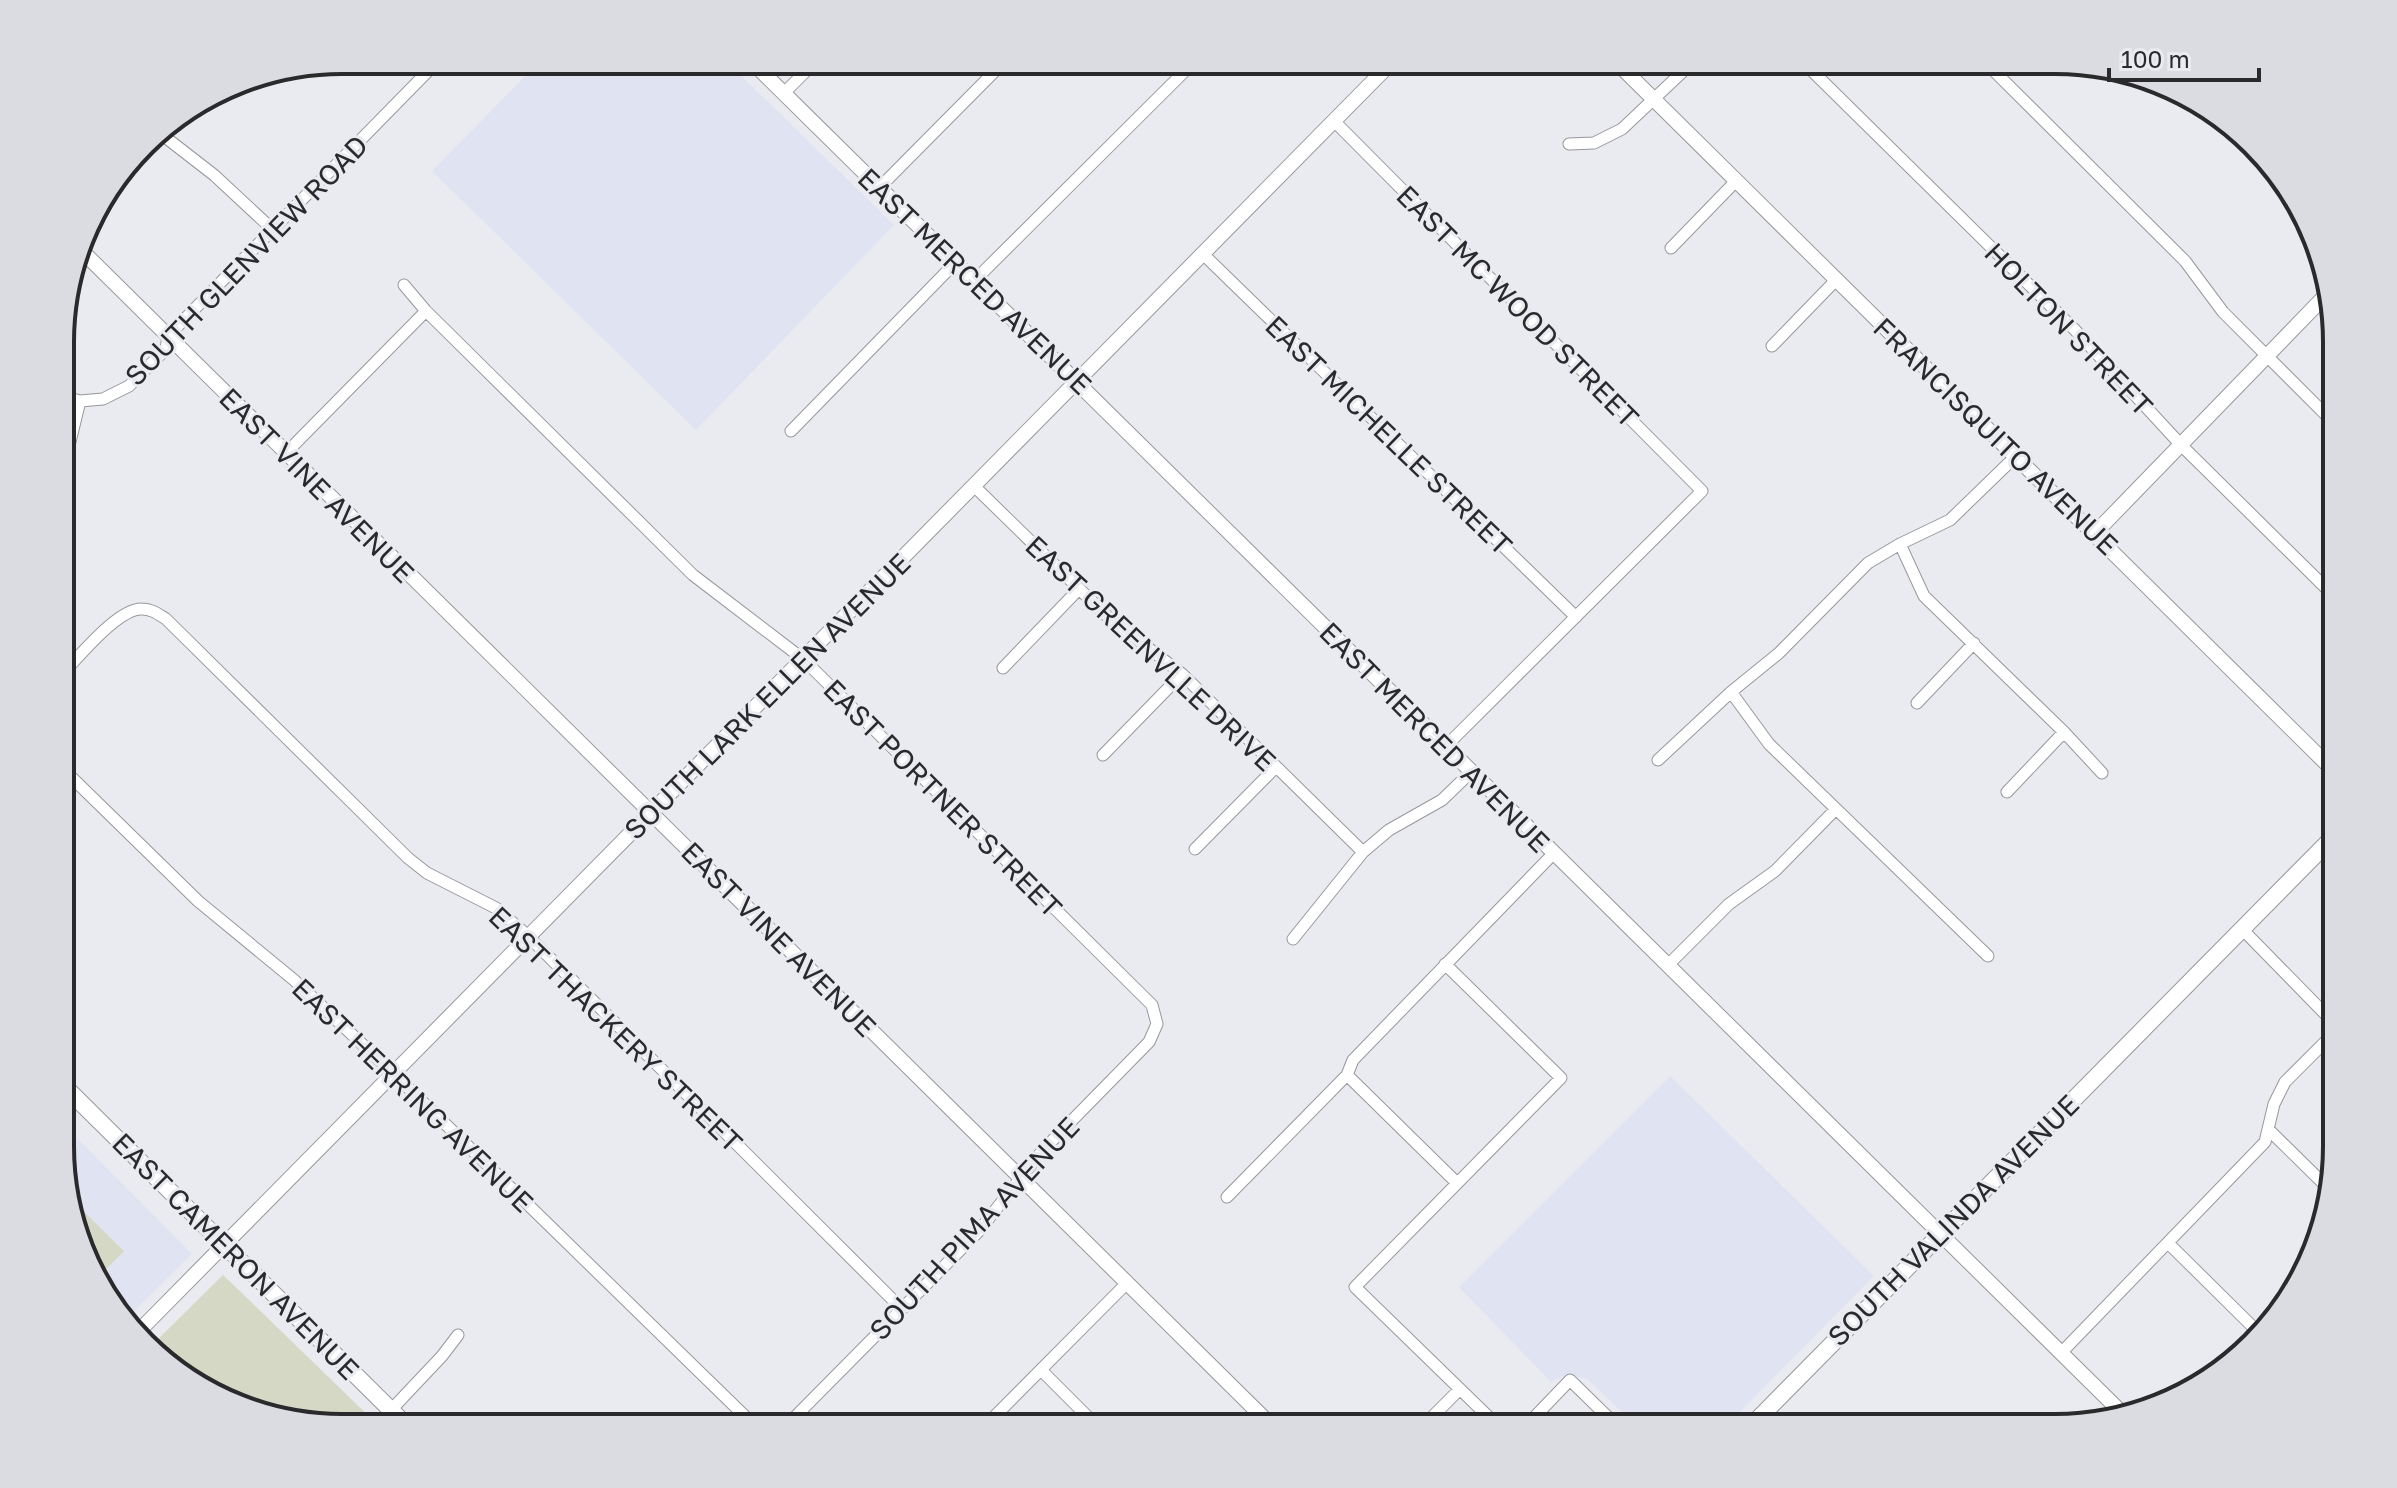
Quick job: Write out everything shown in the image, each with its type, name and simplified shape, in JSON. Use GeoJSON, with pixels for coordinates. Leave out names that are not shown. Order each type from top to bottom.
{"type":"FeatureCollection","features":[{"type":"Feature","properties":{"kind":"main road","name":"SOUTH VALINDA AVENUE"},"geometry":{"type":"LineString","coordinates":[[1764,1413],[2322,848]]}},
{"type":"Feature","properties":{"kind":"main road","name":"EAST CAMERON AVENUE"},"geometry":{"type":"LineString","coordinates":[[74,1096],[395,1414]]}},
{"type":"Feature","properties":{"kind":"street","name":"SOUTH LARK ELLEN AVENUE"},"geometry":{"type":"LineString","coordinates":[[144,1326],[1380,74]]}},
{"type":"Feature","properties":{"kind":"street","name":"FRANCISQUITO AVENUE"},"geometry":{"type":"LineString","coordinates":[[1628,74],[2322,759]]}},
{"type":"Feature","properties":{"kind":"street"},"geometry":{"type":"LineString","coordinates":[[1569,144],[1594,143],[1622,129],[1681,74]]}},
{"type":"Feature","properties":{"kind":"street","name":"HOLTON STREET"},"geometry":{"type":"LineString","coordinates":[[1815,74],[2075,330],[2181,445],[2322,584]]}},
{"type":"Feature","properties":{"kind":"street"},"geometry":{"type":"LineString","coordinates":[[1997,74],[2185,261],[2223,312],[2322,411]]}},
{"type":"Feature","properties":{"kind":"street","name":"SOUTH GLENVIEW ROAD"},"geometry":{"type":"LineString","coordinates":[[80,401],[103,399],[129,386],[166,349],[168,336],[422,75]]}},
{"type":"Feature","properties":{"kind":"street","name":"EAST MERCED AVENUE"},"geometry":{"type":"LineString","coordinates":[[765,75],[2116,1407]]}},
{"type":"Feature","properties":{"kind":"street"},"geometry":{"type":"LineString","coordinates":[[784,93],[802,75]]}},
{"type":"Feature","properties":{"kind":"street"},"geometry":{"type":"LineString","coordinates":[[879,188],[991,75]]}},
{"type":"Feature","properties":{"kind":"street"},"geometry":{"type":"LineString","coordinates":[[974,281],[1181,75]]}},
{"type":"Feature","properties":{"kind":"street","name":"EAST MC WOOD STREET"},"geometry":{"type":"LineString","coordinates":[[1335,122],[1702,491],[1576,617]]}},
{"type":"Feature","properties":{"kind":"street"},"geometry":{"type":"LineString","coordinates":[[168,139],[214,175],[272,229]]}},
{"type":"Feature","properties":{"kind":"street"},"geometry":{"type":"LineString","coordinates":[[1671,248],[1736,181]]}},
{"type":"Feature","properties":{"kind":"street","name":"EAST MICHELLE STREET"},"geometry":{"type":"LineString","coordinates":[[1203,254],[1576,617]]}},
{"type":"Feature","properties":{"kind":"street","name":"EAST VINE AVENUE"},"geometry":{"type":"LineString","coordinates":[[88,257],[1259,1413]]}},
{"type":"Feature","properties":{"kind":"street"},"geometry":{"type":"LineString","coordinates":[[791,431],[956,262]]}},
{"type":"Feature","properties":{"kind":"street"},"geometry":{"type":"LineString","coordinates":[[1772,346],[1836,280]]}},
{"type":"Feature","properties":{"kind":"street","name":"EAST PORTNER STREET"},"geometry":{"type":"LineString","coordinates":[[404,285],[426,311],[693,575],[803,659],[1152,1005],[1157,1024]]}},
{"type":"Feature","properties":{"kind":"street"},"geometry":{"type":"LineString","coordinates":[[2095,533],[2320,301]]}},
{"type":"Feature","properties":{"kind":"street"},"geometry":{"type":"LineString","coordinates":[[285,454],[426,311]]}},
{"type":"Feature","properties":{"kind":"street"},"geometry":{"type":"LineString","coordinates":[[74,399],[80,401],[74,426]]}},
{"type":"Feature","properties":{"kind":"street"},"geometry":{"type":"LineString","coordinates":[[1658,760],[1731,692],[1779,653],[1868,563],[1950,520],[2016,456]]}},
{"type":"Feature","properties":{"kind":"street","name":"EAST GREENVLLE DRIVE"},"geometry":{"type":"LineString","coordinates":[[974,486],[1108,617],[1182,674],[1363,852]]}},
{"type":"Feature","properties":{"kind":"street"},"geometry":{"type":"LineString","coordinates":[[1900,544],[1924,596],[2102,773]]}},
{"type":"Feature","properties":{"kind":"street"},"geometry":{"type":"LineString","coordinates":[[1003,668],[1079,589]]}},
{"type":"Feature","properties":{"kind":"street","name":"EAST THACKERY STREET"},"geometry":{"type":"LineString","coordinates":[[74,662],[117,619],[140,608],[154,611],[166,619],[408,858],[427,873],[496,908],[529,937],[902,1309]]}},
{"type":"Feature","properties":{"kind":"street"},"geometry":{"type":"LineString","coordinates":[[1445,747],[1576,617]]}},
{"type":"Feature","properties":{"kind":"street"},"geometry":{"type":"LineString","coordinates":[[1917,703],[1974,643]]}},
{"type":"Feature","properties":{"kind":"street"},"geometry":{"type":"LineString","coordinates":[[1103,755],[1182,674]]}},
{"type":"Feature","properties":{"kind":"street"},"geometry":{"type":"LineString","coordinates":[[1731,692],[1769,744],[1988,956]]}},
{"type":"Feature","properties":{"kind":"street"},"geometry":{"type":"LineString","coordinates":[[2007,792],[2064,732]]}},
{"type":"Feature","properties":{"kind":"street"},"geometry":{"type":"LineString","coordinates":[[1195,849],[1275,768]]}},
{"type":"Feature","properties":{"kind":"street"},"geometry":{"type":"LineString","coordinates":[[1293,939],[1363,852],[1389,830],[1442,800],[1471,772]]}},
{"type":"Feature","properties":{"kind":"street","name":"EAST HERRING AVENUE"},"geometry":{"type":"LineString","coordinates":[[74,780],[198,901],[294,980],[394,1074],[742,1414]]}},
{"type":"Feature","properties":{"kind":"street"},"geometry":{"type":"LineString","coordinates":[[1668,965],[1729,904],[1775,871],[1836,809]]}},
{"type":"Feature","properties":{"kind":"street"},"geometry":{"type":"LineString","coordinates":[[1227,1197],[1347,1075],[1353,1060],[1553,854]]}},
{"type":"Feature","properties":{"kind":"street"},"geometry":{"type":"LineString","coordinates":[[2241,928],[2322,1013]]}},
{"type":"Feature","properties":{"kind":"street"},"geometry":{"type":"LineString","coordinates":[[1445,964],[1561,1078],[1355,1287],[1485,1413]]}},
{"type":"Feature","properties":{"kind":"street","name":"SOUTH PIMA AVENUE"},"geometry":{"type":"LineString","coordinates":[[798,1414],[978,1232],[1042,1151],[1149,1042],[1157,1024]]}},
{"type":"Feature","properties":{"kind":"street"},"geometry":{"type":"LineString","coordinates":[[2061,1353],[2265,1142],[2274,1104],[2285,1082],[2322,1043]]}},
{"type":"Feature","properties":{"kind":"street"},"geometry":{"type":"LineString","coordinates":[[1347,1075],[1457,1183]]}},
{"type":"Feature","properties":{"kind":"street"},"geometry":{"type":"LineString","coordinates":[[2269,1130],[2320,1180]]}},
{"type":"Feature","properties":{"kind":"street"},"geometry":{"type":"LineString","coordinates":[[2169,1244],[2253,1327]]}},
{"type":"Feature","properties":{"kind":"street"},"geometry":{"type":"LineString","coordinates":[[997,1414],[1127,1283]]}},
{"type":"Feature","properties":{"kind":"street"},"geometry":{"type":"LineString","coordinates":[[391,1410],[458,1335]]}},
{"type":"Feature","properties":{"kind":"street"},"geometry":{"type":"LineString","coordinates":[[1041,1370],[1085,1414]]}},
{"type":"Feature","properties":{"kind":"street"},"geometry":{"type":"LineString","coordinates":[[1538,1413],[1570,1380],[1604,1413]]}},
{"type":"Feature","properties":{"kind":"street"},"geometry":{"type":"LineString","coordinates":[[1436,1413],[1460,1389]]}},
{"type":"Feature","properties":{"kind":"shaded area"},"geometry":{"type":"Polygon","coordinates":[[[526,75],[740,75],[894,225],[696,430],[432,171],[526,75]]]}},
{"type":"Feature","properties":{"kind":"shaded area"},"geometry":{"type":"Polygon","coordinates":[[[1670,1076],[1874,1276],[1739,1413],[1623,1413],[1587,1379],[1567,1374],[1551,1382],[1459,1287],[1670,1076]]]}},
{"type":"Feature","properties":{"kind":"shaded area"},"geometry":{"type":"Polygon","coordinates":[[[74,1135],[192,1254],[133,1312],[110,1280],[88,1232],[76,1181],[74,1135]]]}},
{"type":"Feature","properties":{"kind":"green space"},"geometry":{"type":"Polygon","coordinates":[[[82,1210],[124,1251],[105,1270],[94,1249],[82,1210]]]}},
{"type":"Feature","properties":{"kind":"green space"},"geometry":{"type":"Polygon","coordinates":[[[223,1275],[367,1414],[290,1409],[256,1400],[193,1369],[158,1340],[223,1275]]]}}]}
